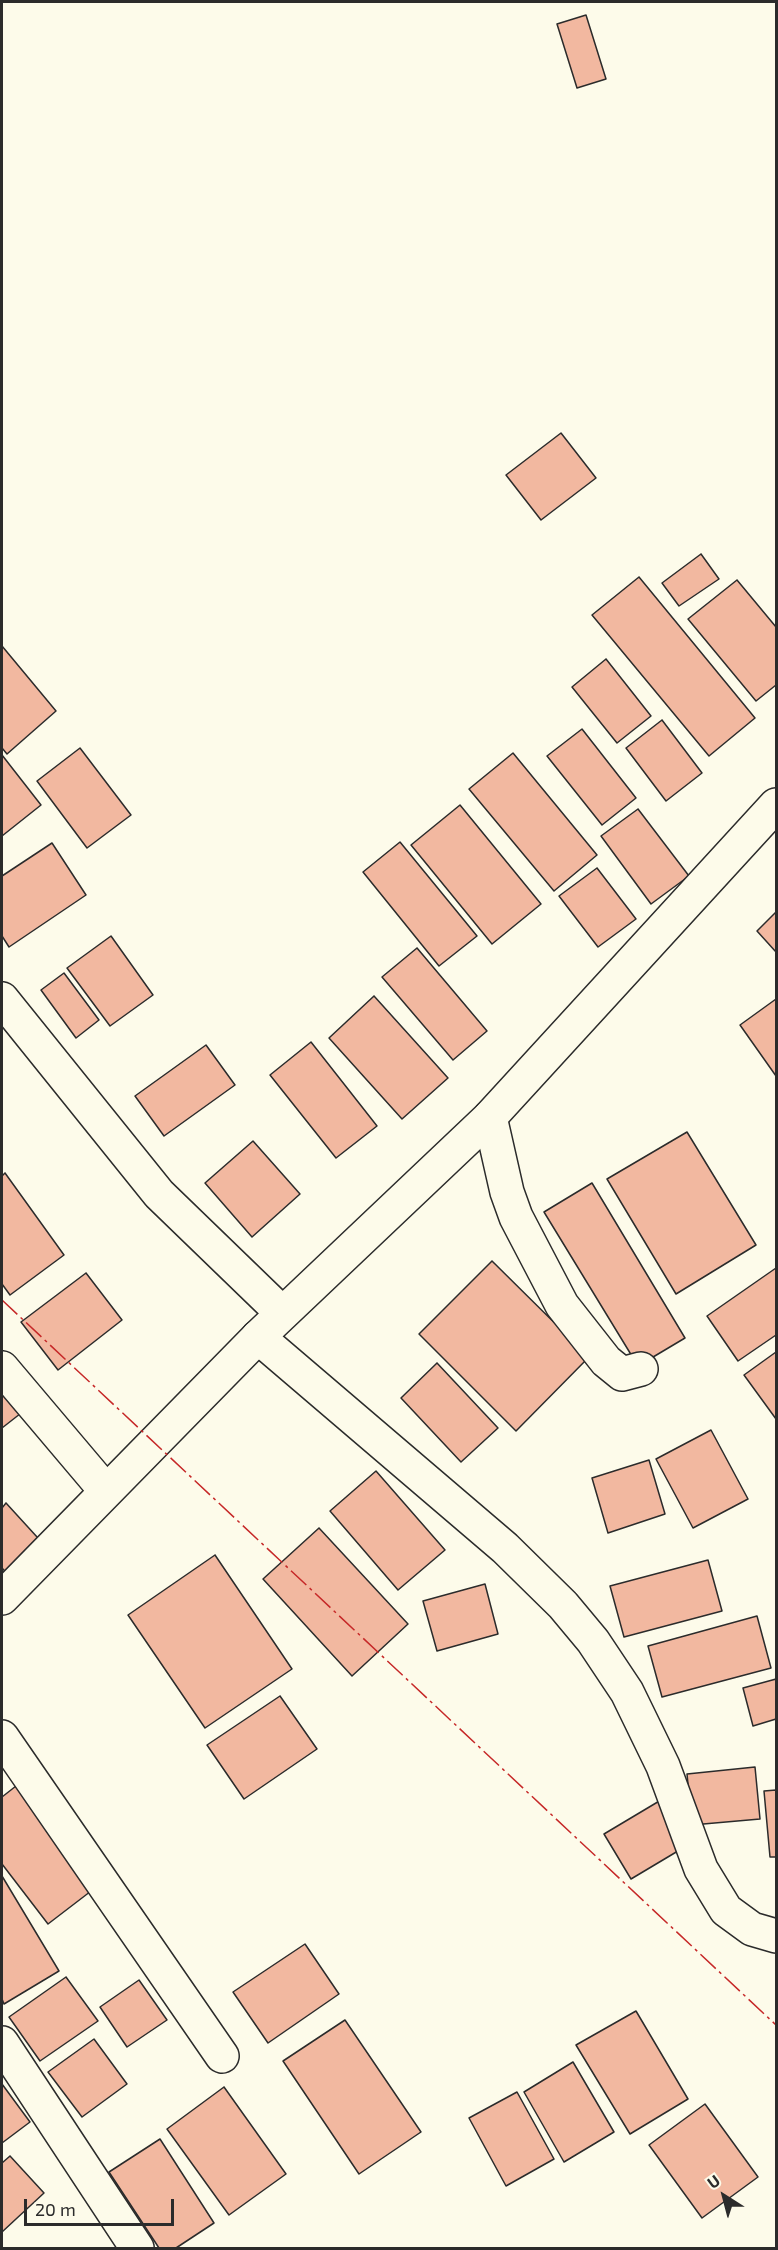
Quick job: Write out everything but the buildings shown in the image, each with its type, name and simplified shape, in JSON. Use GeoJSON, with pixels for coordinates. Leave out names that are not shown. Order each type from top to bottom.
{"type":"FeatureCollection","features":[{"type":"Feature","properties":{"kind":"street"},"geometry":{"type":"LineString","coordinates":[[2,1598],[282,1313],[490,1117],[773,817]]}},
{"type":"Feature","properties":{"kind":"street"},"geometry":{"type":"LineString","coordinates":[[2,999],[159,1194],[282,1313]]}},
{"type":"Feature","properties":{"kind":"street"},"geometry":{"type":"LineString","coordinates":[[490,1117],[507,1192],[516,1217],[562,1305],[606,1361],[622,1374],[641,1369]]}},
{"type":"Feature","properties":{"kind":"street"},"geometry":{"type":"LineString","coordinates":[[258,1337],[505,1548],[563,1605],[593,1641],[627,1692],[663,1766],[701,1869],[726,1910],[752,1929],[777,1936]]}},
{"type":"Feature","properties":{"kind":"street"},"geometry":{"type":"LineString","coordinates":[[2,1368],[106,1491]]}},
{"type":"Feature","properties":{"kind":"street"},"geometry":{"type":"LineString","coordinates":[[2,1737],[222,2056]]}},
{"type":"Feature","properties":{"kind":"street"},"geometry":{"type":"LineString","coordinates":[[2,2043],[137,2248]]}},
{"type":"Feature","properties":{"kind":"power"},"geometry":{"type":"LineString","coordinates":[[2,1300],[776,2025]]}}]}
